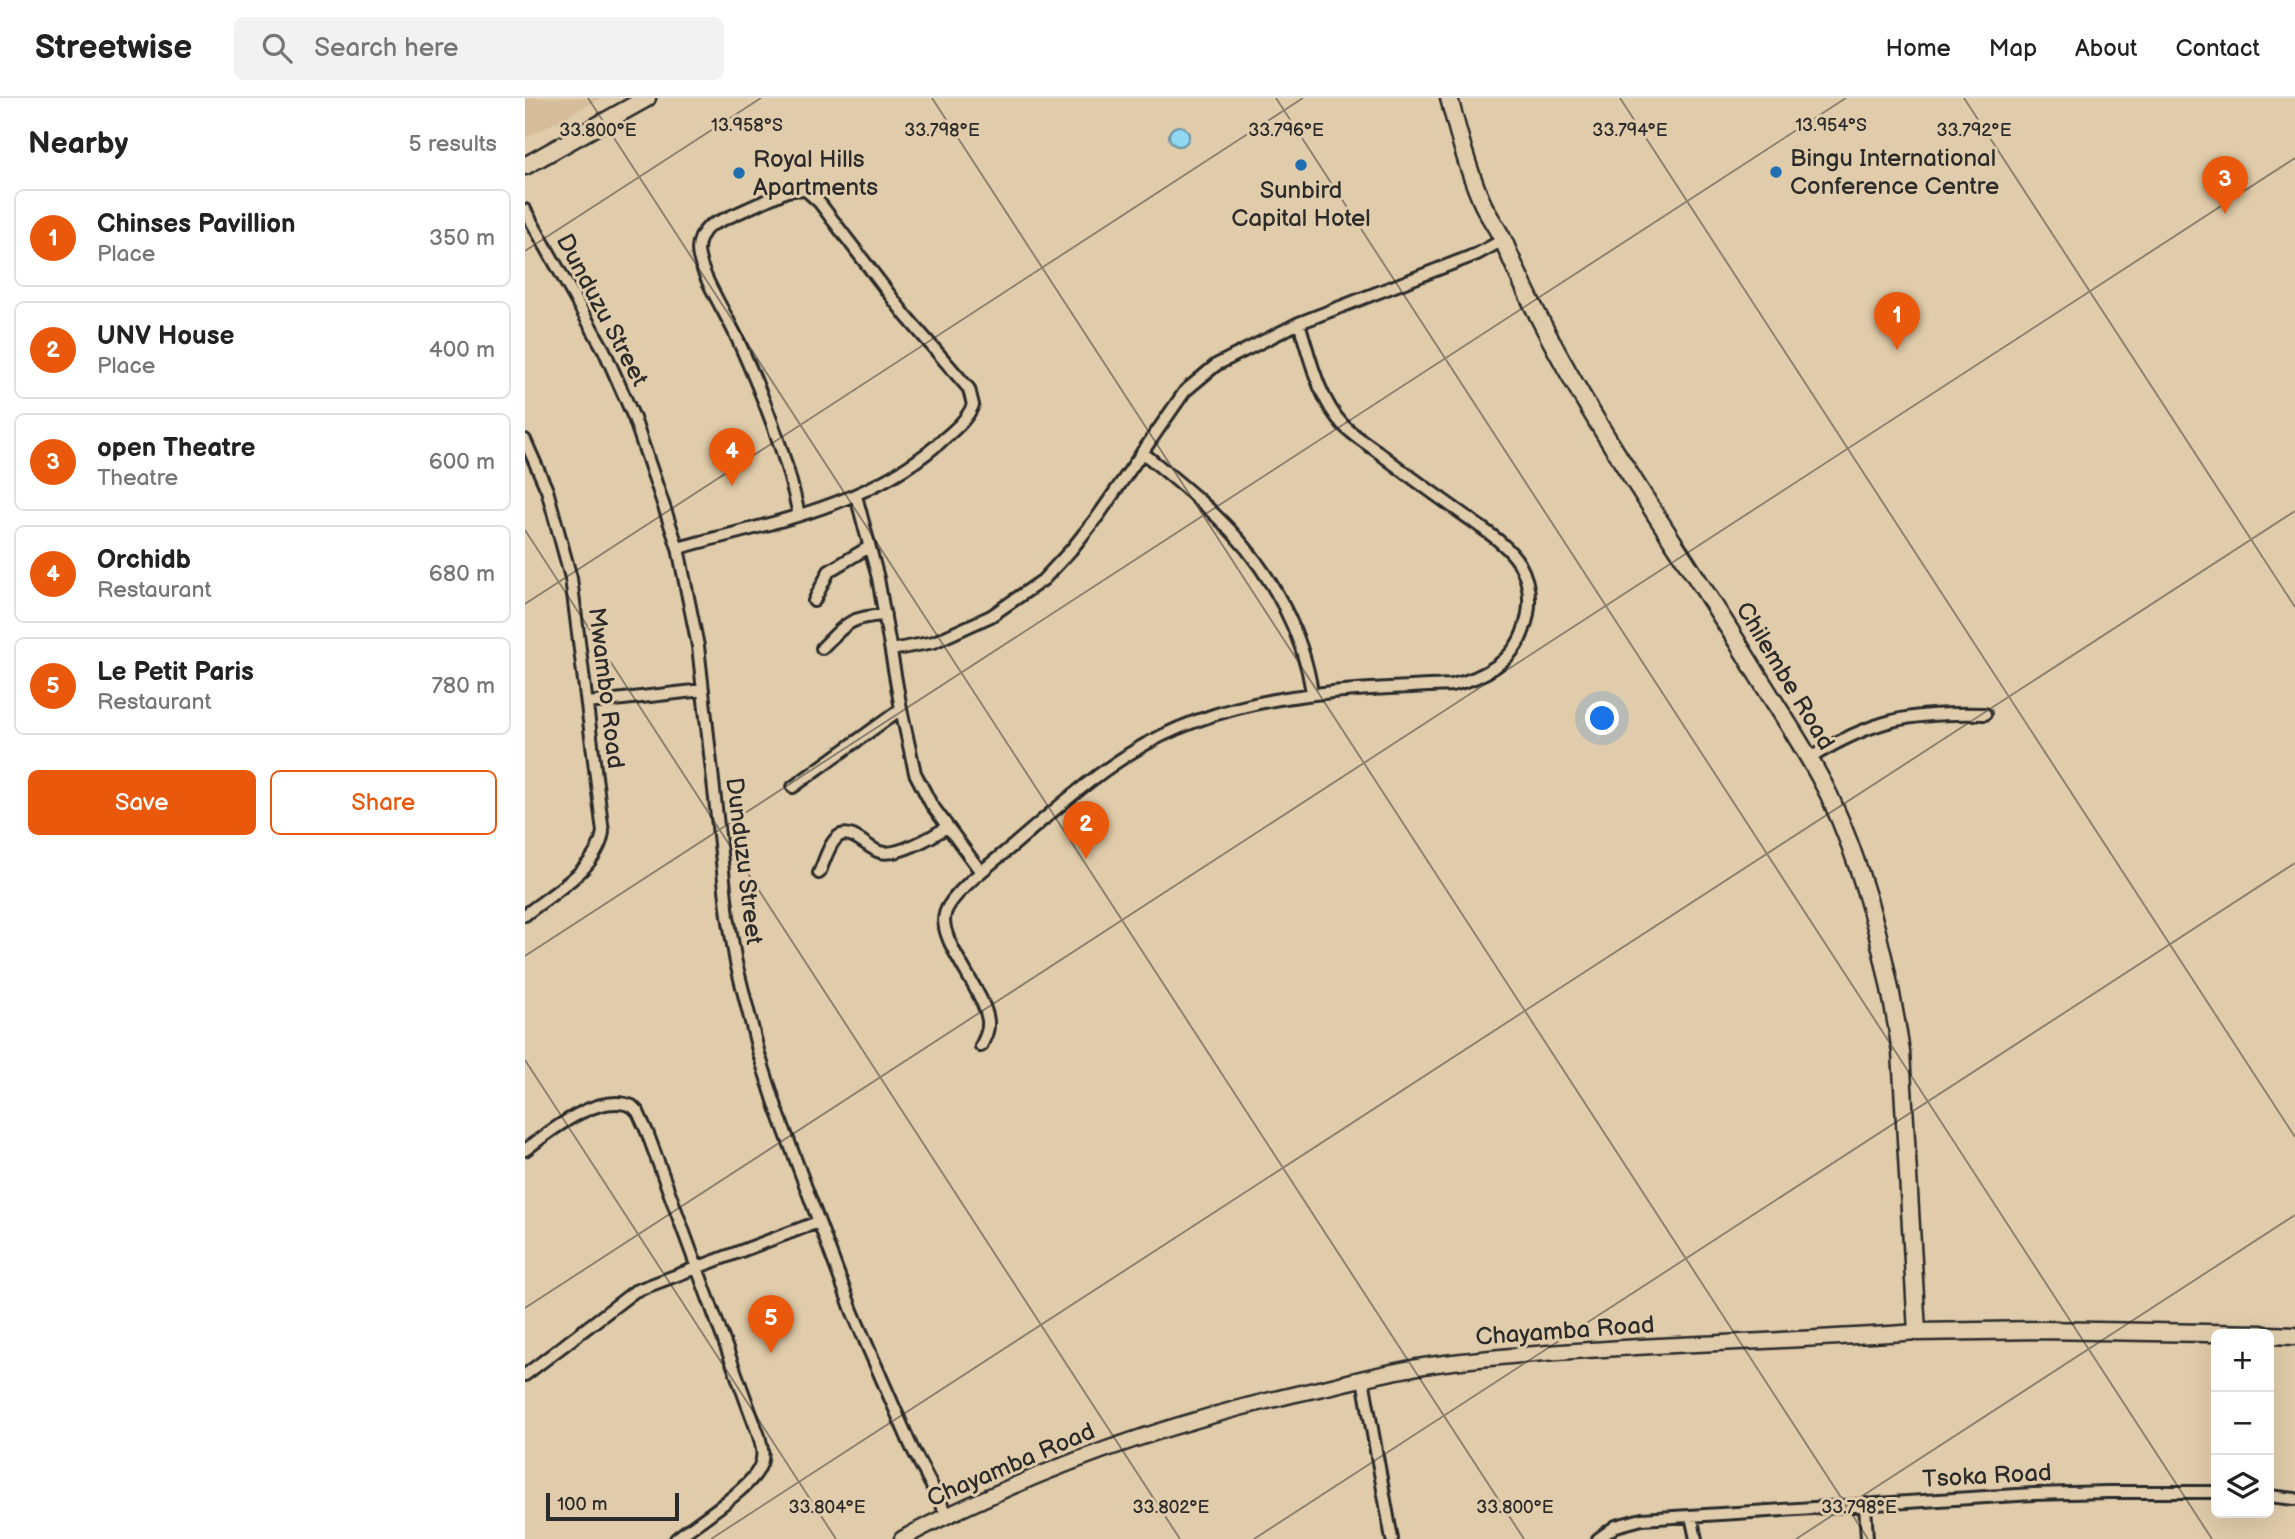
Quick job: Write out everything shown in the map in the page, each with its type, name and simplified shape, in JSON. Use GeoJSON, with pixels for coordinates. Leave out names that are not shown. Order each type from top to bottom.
{"type":"FeatureCollection","features":[{"type":"Feature","properties":{"kind":"main road"},"geometry":{"type":"LineString","coordinates":[[527,166],[647,98]]}},
{"type":"Feature","properties":{"kind":"main road","name":"Chilembe Road"},"geometry":{"type":"LineString","coordinates":[[1449,98],[1482,202],[1561,361],[1810,758],[1829,796],[1861,880],[1874,922],[1894,1009],[1905,1098],[1917,1332]]}},
{"type":"Feature","properties":{"kind":"main road","name":"Chayamba Road"},"geometry":{"type":"LineString","coordinates":[[1917,1332],[2041,1330],[2211,1333]]}},
{"type":"Feature","properties":{"kind":"main road"},"geometry":{"type":"LineString","coordinates":[[2274,1335],[2295,1336]]}},
{"type":"Feature","properties":{"kind":"street"},"geometry":{"type":"LineString","coordinates":[[678,548],[799,515],[856,496],[883,483],[925,455],[966,418],[973,405],[969,389],[905,316],[830,214],[807,191],[793,189],[709,226],[701,236],[698,250],[705,272],[771,415],[799,515]]}},
{"type":"Feature","properties":{"kind":"street","name":"Dunduzu Street"},"geometry":{"type":"LineString","coordinates":[[525,210],[592,327],[620,385],[634,418],[678,548],[698,646],[721,869],[736,962],[766,1076],[818,1222],[873,1361],[911,1446],[947,1515]]}},
{"type":"Feature","properties":{"kind":"street"},"geometry":{"type":"LineString","coordinates":[[891,650],[933,642],[991,616],[1028,592],[1072,551],[1174,405],[1199,378],[1232,355],[1299,323],[1477,254],[1503,240]]}},
{"type":"Feature","properties":{"kind":"street"},"geometry":{"type":"LineString","coordinates":[[981,1046],[988,1027],[988,1018],[944,924],[944,915],[949,905],[981,873],[1055,808],[1131,753],[1200,719],[1234,708],[1312,692],[1452,685],[1482,676],[1501,662],[1517,645],[1529,612],[1529,593],[1524,572],[1509,550],[1344,426],[1322,392],[1299,323]]}},
{"type":"Feature","properties":{"kind":"street","name":"Mwambo Road"},"geometry":{"type":"LineString","coordinates":[[525,440],[548,490],[571,578],[603,832],[598,852],[586,866],[525,915]]}},
{"type":"Feature","properties":{"kind":"street"},"geometry":{"type":"LineString","coordinates":[[1142,452],[1231,531],[1262,571],[1297,632],[1308,665],[1312,692]]}},
{"type":"Feature","properties":{"kind":"street"},"geometry":{"type":"LineString","coordinates":[[856,496],[885,615],[915,772],[946,827],[981,873]]}},
{"type":"Feature","properties":{"kind":"street"},"geometry":{"type":"LineString","coordinates":[[814,601],[829,571],[869,547]]}},
{"type":"Feature","properties":{"kind":"street"},"geometry":{"type":"LineString","coordinates":[[822,648],[855,618],[885,615]]}},
{"type":"Feature","properties":{"kind":"street"},"geometry":{"type":"LineString","coordinates":[[587,703],[703,690]]}},
{"type":"Feature","properties":{"kind":"street"},"geometry":{"type":"LineString","coordinates":[[793,787],[901,709]]}},
{"type":"Feature","properties":{"kind":"street"},"geometry":{"type":"LineString","coordinates":[[1810,758],[1834,744],[1889,720],[1917,715],[1985,713]]}},
{"type":"Feature","properties":{"kind":"street"},"geometry":{"type":"LineString","coordinates":[[819,873],[835,839],[841,835],[849,834],[880,852],[888,853],[930,838],[946,827]]}},
{"type":"Feature","properties":{"kind":"street"},"geometry":{"type":"LineString","coordinates":[[525,1150],[564,1121],[582,1112],[617,1103],[632,1106],[638,1112],[647,1132],[759,1436],[762,1461],[749,1482],[676,1539]]}},
{"type":"Feature","properties":{"kind":"street"},"geometry":{"type":"LineString","coordinates":[[525,1375],[635,1291],[695,1266],[818,1222]]}},
{"type":"Feature","properties":{"kind":"street","name":"Chayamba Road"},"geometry":{"type":"LineString","coordinates":[[902,1539],[947,1515],[1039,1474],[1150,1434],[1259,1402],[1414,1368],[1485,1359],[1917,1332]]}},
{"type":"Feature","properties":{"kind":"street"},"geometry":{"type":"LineString","coordinates":[[1363,1379],[1392,1539]]}},
{"type":"Feature","properties":{"kind":"street","name":"Tsoka Road"},"geometry":{"type":"LineString","coordinates":[[1598,1539],[1627,1522],[1691,1516],[2108,1492],[2211,1492]]}},
{"type":"Feature","properties":{"kind":"street"},"geometry":{"type":"LineString","coordinates":[[2274,1497],[2295,1499]]}},
{"type":"Feature","properties":{"kind":"street"},"geometry":{"type":"LineString","coordinates":[[1865,1504],[1867,1539]]}},
{"type":"Feature","properties":{"kind":"street"},"geometry":{"type":"LineString","coordinates":[[1691,1516],[1696,1539]]}},
{"type":"Feature","properties":{"kind":"shaded area"},"geometry":{"type":"Polygon","coordinates":[[[525,98],[602,98],[525,138],[525,98]]]}},
{"type":"Feature","properties":{"kind":"water"},"geometry":{"type":"Polygon","coordinates":[[[1179,126],[1186,129],[1189,136],[1186,143],[1179,146],[1172,143],[1169,136],[1172,129],[1179,126]]]}},
{"type":"Feature","properties":{"kind":"place","name":"Sunbird Capital Hotel"},"geometry":{"type":"Point","coordinates":[1301,165]}},
{"type":"Feature","properties":{"kind":"place","name":"Bingu International Conference Centre"},"geometry":{"type":"Point","coordinates":[1776,172]}},
{"type":"Feature","properties":{"kind":"place","name":"Royal Hills Apartments"},"geometry":{"type":"Point","coordinates":[739,173]}},
{"type":"Feature","properties":{"kind":"place","name":"open Theatre"},"geometry":{"type":"Point","coordinates":[2225,214]}},
{"type":"Feature","properties":{"kind":"place","name":"Chinses Pavillion"},"geometry":{"type":"Point","coordinates":[1897,350]}},
{"type":"Feature","properties":{"kind":"place","name":"Orchidb"},"geometry":{"type":"Point","coordinates":[732,486]}},
{"type":"Feature","properties":{"kind":"place","name":"UNV House"},"geometry":{"type":"Point","coordinates":[1086,859]}},
{"type":"Feature","properties":{"kind":"place","name":"Le Petit Paris"},"geometry":{"type":"Point","coordinates":[771,1353]}}]}
